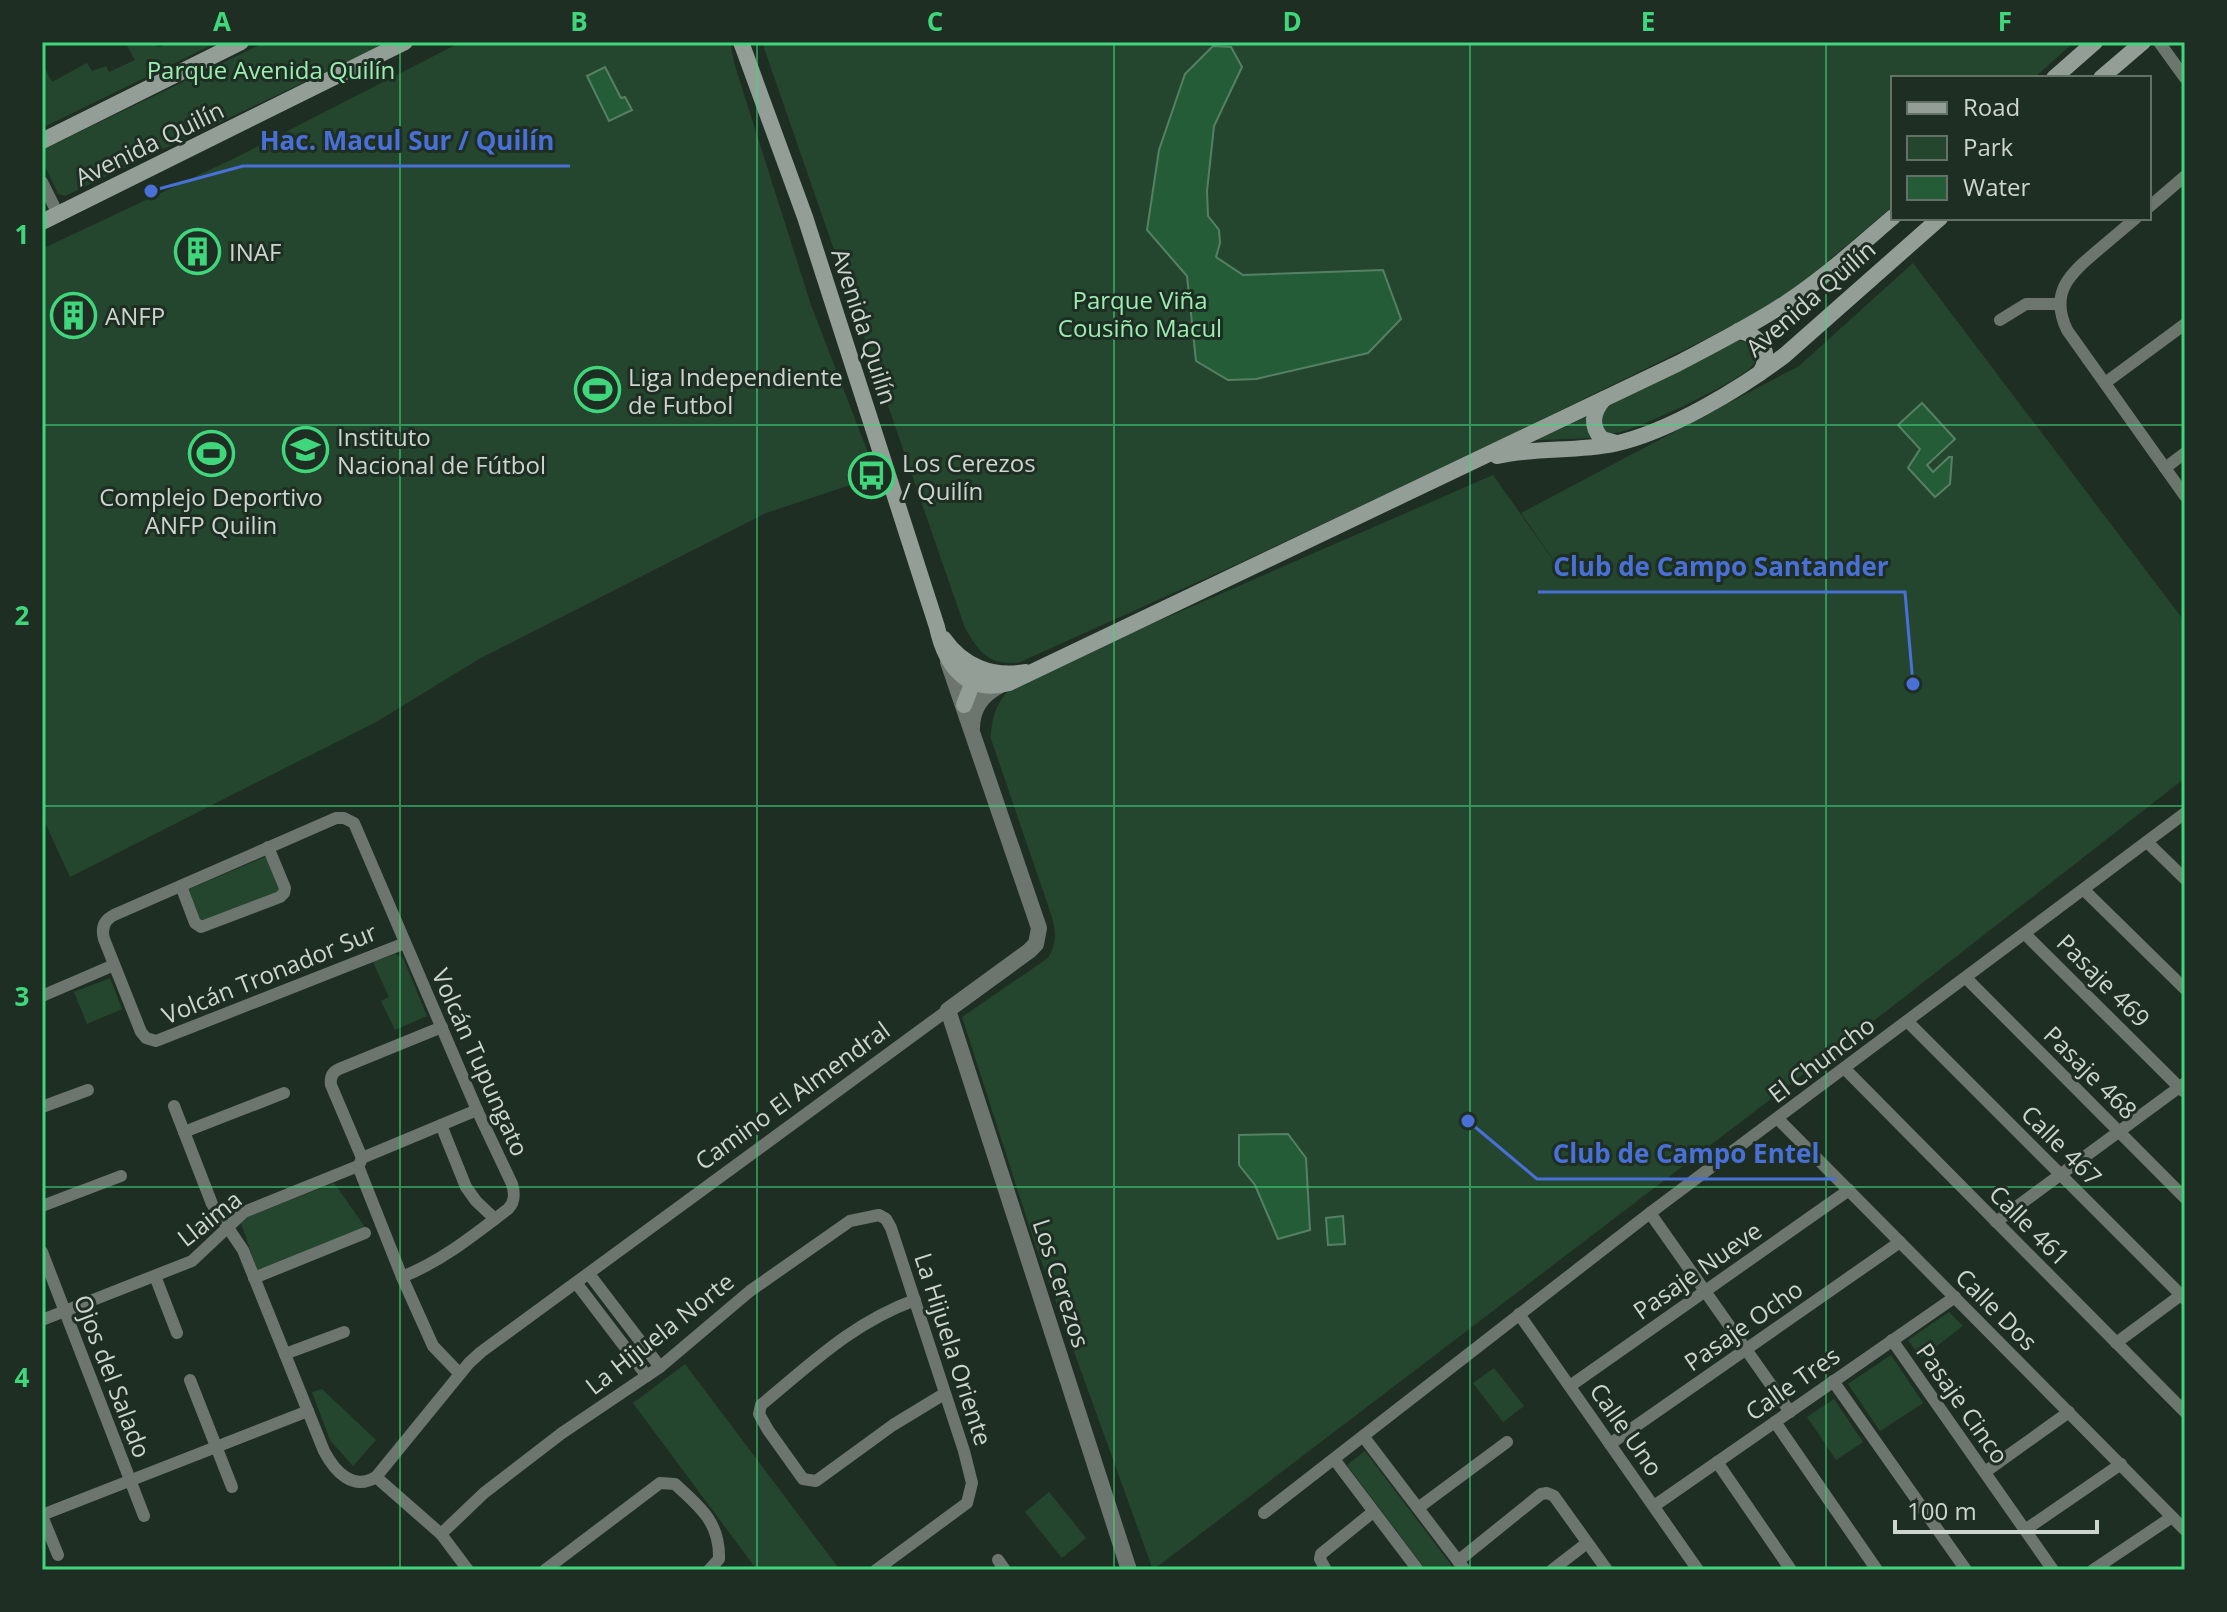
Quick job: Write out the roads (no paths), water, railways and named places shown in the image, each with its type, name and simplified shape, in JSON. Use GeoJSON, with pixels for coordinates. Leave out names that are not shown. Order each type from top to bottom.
{"type":"FeatureCollection","features":[{"type":"Feature","properties":{"kind":"main road","name":"Avenida Quilín"},"geometry":{"type":"LineString","coordinates":[[42,141],[241,42]]}},
{"type":"Feature","properties":{"kind":"main road","name":"Avenida Quilín"},"geometry":{"type":"LineString","coordinates":[[42,222],[405,42]]}},
{"type":"Feature","properties":{"kind":"main road","name":"Avenida Quilín"},"geometry":{"type":"LineString","coordinates":[[741,42],[805,217],[948,662],[961,673],[981,676],[1034,670]]}},
{"type":"Feature","properties":{"kind":"main road"},"geometry":{"type":"LineString","coordinates":[[2056,76],[2095,42]]}},
{"type":"Feature","properties":{"kind":"main road"},"geometry":{"type":"LineString","coordinates":[[2103,76],[2143,42]]}},
{"type":"Feature","properties":{"kind":"main road","name":"Avenida Quilín"},"geometry":{"type":"LineString","coordinates":[[937,627],[950,647],[976,667],[981,676],[999,686],[1009,683],[1677,364],[1806,289],[1891,219]]}},
{"type":"Feature","properties":{"kind":"main road","name":"Avenida Quilín"},"geometry":{"type":"LineString","coordinates":[[1474,462],[1536,449],[1587,448],[1616,443],[1669,424],[1719,399],[1785,355],[1938,220]]}},
{"type":"Feature","properties":{"kind":"main road"},"geometry":{"type":"LineString","coordinates":[[1738,331],[1756,337],[1762,343],[1766,359],[1759,374]]}},
{"type":"Feature","properties":{"kind":"main road"},"geometry":{"type":"LineString","coordinates":[[1605,398],[1595,411],[1594,426],[1602,439],[1616,443]]}},
{"type":"Feature","properties":{"kind":"main road"},"geometry":{"type":"LineString","coordinates":[[964,705],[968,693],[981,676]]}},
{"type":"Feature","properties":{"kind":"street"},"geometry":{"type":"LineString","coordinates":[[2159,42],[2185,78]]}},
{"type":"Feature","properties":{"kind":"street"},"geometry":{"type":"LineString","coordinates":[[2151,205],[2185,176]]}},
{"type":"Feature","properties":{"kind":"street"},"geometry":{"type":"LineString","coordinates":[[42,182],[58,214]]}},
{"type":"Feature","properties":{"kind":"street"},"geometry":{"type":"LineString","coordinates":[[2134,220],[2073,272],[2064,287],[2060,304],[2063,322],[2185,496]]}},
{"type":"Feature","properties":{"kind":"street"},"geometry":{"type":"LineString","coordinates":[[2000,320],[2026,304],[2060,304]]}},
{"type":"Feature","properties":{"kind":"street"},"geometry":{"type":"LineString","coordinates":[[2105,383],[2185,324]]}},
{"type":"Feature","properties":{"kind":"street"},"geometry":{"type":"LineString","coordinates":[[2165,468],[2185,453]]}},
{"type":"Feature","properties":{"kind":"street","name":"Camino El Almendral"},"geometry":{"type":"LineString","coordinates":[[308,1411],[324,1451],[345,1477],[361,1483],[376,1477],[481,1352],[1036,944],[1039,928],[948,662]]}},
{"type":"Feature","properties":{"kind":"street","name":"Avenida Quilín"},"geometry":{"type":"LineString","coordinates":[[972,730],[978,704],[999,686]]}},
{"type":"Feature","properties":{"kind":"street","name":"El Chuncho"},"geometry":{"type":"LineString","coordinates":[[1264,1513],[1650,1213],[2185,813]]}},
{"type":"Feature","properties":{"kind":"street","name":"Volcán Tupungato"},"geometry":{"type":"LineString","coordinates":[[268,847],[336,818],[348,819],[357,827],[514,1190],[511,1206],[495,1219],[432,1264],[402,1277]]}},
{"type":"Feature","properties":{"kind":"street"},"geometry":{"type":"LineString","coordinates":[[2147,842],[2185,879]]}},
{"type":"Feature","properties":{"kind":"street"},"geometry":{"type":"LineString","coordinates":[[42,996],[114,965],[103,934],[104,925],[114,915],[268,847],[285,888],[280,897],[201,927],[195,923],[181,886]]}},
{"type":"Feature","properties":{"kind":"street"},"geometry":{"type":"LineString","coordinates":[[2084,890],[2185,989]]}},
{"type":"Feature","properties":{"kind":"street","name":"Pasaje 469"},"geometry":{"type":"LineString","coordinates":[[2025,934],[2183,1088]]}},
{"type":"Feature","properties":{"kind":"street","name":"Volcán Tronador Sur"},"geometry":{"type":"LineString","coordinates":[[114,965],[139,1028],[149,1039],[156,1041],[405,943]]}},
{"type":"Feature","properties":{"kind":"street","name":"Pasaje 468"},"geometry":{"type":"LineString","coordinates":[[1966,978],[2185,1198]]}},
{"type":"Feature","properties":{"kind":"street","name":"Los Cerezos"},"geometry":{"type":"LineString","coordinates":[[948,1010],[1129,1570]]}},
{"type":"Feature","properties":{"kind":"street","name":"Calle 467"},"geometry":{"type":"LineString","coordinates":[[1908,1022],[2184,1296]]}},
{"type":"Feature","properties":{"kind":"street"},"geometry":{"type":"LineString","coordinates":[[442,1027],[339,1069],[332,1076],[331,1085],[402,1277],[433,1346],[460,1374]]}},
{"type":"Feature","properties":{"kind":"street","name":"Calle 461"},"geometry":{"type":"LineString","coordinates":[[1845,1069],[2185,1412]]}},
{"type":"Feature","properties":{"kind":"street"},"geometry":{"type":"LineString","coordinates":[[1996,1222],[2183,1088]]}},
{"type":"Feature","properties":{"kind":"street"},"geometry":{"type":"LineString","coordinates":[[42,1107],[88,1090]]}},
{"type":"Feature","properties":{"kind":"street"},"geometry":{"type":"LineString","coordinates":[[184,1132],[284,1093]]}},
{"type":"Feature","properties":{"kind":"street"},"geometry":{"type":"LineString","coordinates":[[58,1555],[42,1516],[308,1411],[243,1250],[212,1204],[174,1106]]}},
{"type":"Feature","properties":{"kind":"street","name":"Llaima"},"geometry":{"type":"LineString","coordinates":[[42,1320],[192,1261],[244,1212],[477,1110]]}},
{"type":"Feature","properties":{"kind":"street","name":"Calle Dos"},"geometry":{"type":"LineString","coordinates":[[1778,1119],[2185,1530]]}},
{"type":"Feature","properties":{"kind":"street"},"geometry":{"type":"LineString","coordinates":[[441,1125],[466,1187],[495,1219]]}},
{"type":"Feature","properties":{"kind":"street"},"geometry":{"type":"LineString","coordinates":[[42,1206],[121,1176]]}},
{"type":"Feature","properties":{"kind":"street","name":"Pasaje Nueve"},"geometry":{"type":"LineString","coordinates":[[1570,1386],[1849,1190]]}},
{"type":"Feature","properties":{"kind":"street"},"geometry":{"type":"LineString","coordinates":[[1650,1213],[1790,1412]]}},
{"type":"Feature","properties":{"kind":"street","name":"La Hijuela Oriente"},"geometry":{"type":"LineString","coordinates":[[876,1570],[967,1503],[972,1483],[891,1228],[886,1219],[879,1215]]}},
{"type":"Feature","properties":{"kind":"street","name":"La Hijuela Norte"},"geometry":{"type":"LineString","coordinates":[[441,1534],[484,1493],[551,1441],[660,1367],[750,1291],[850,1221],[879,1215]]}},
{"type":"Feature","properties":{"kind":"street"},"geometry":{"type":"LineString","coordinates":[[254,1278],[365,1233]]}},
{"type":"Feature","properties":{"kind":"street","name":"Pasaje Ocho"},"geometry":{"type":"LineString","coordinates":[[1610,1444],[1900,1242]]}},
{"type":"Feature","properties":{"kind":"street","name":"Ojos del Salado"},"geometry":{"type":"LineString","coordinates":[[42,1252],[144,1516]]}},
{"type":"Feature","properties":{"kind":"street"},"geometry":{"type":"LineString","coordinates":[[589,1274],[660,1367]]}},
{"type":"Feature","properties":{"kind":"street"},"geometry":{"type":"LineString","coordinates":[[155,1276],[177,1333]]}},
{"type":"Feature","properties":{"kind":"street"},"geometry":{"type":"LineString","coordinates":[[577,1284],[647,1376]]}},
{"type":"Feature","properties":{"kind":"street"},"geometry":{"type":"LineString","coordinates":[[2116,1343],[2184,1296]]}},
{"type":"Feature","properties":{"kind":"street","name":"Calle Tres"},"geometry":{"type":"LineString","coordinates":[[1654,1506],[1955,1297]]}},
{"type":"Feature","properties":{"kind":"street"},"geometry":{"type":"LineString","coordinates":[[915,1300],[846,1335],[761,1405],[759,1414],[803,1479],[816,1481],[893,1425],[944,1394]]}},
{"type":"Feature","properties":{"kind":"street","name":"Calle Uno"},"geometry":{"type":"LineString","coordinates":[[1519,1314],[1698,1570]]}},
{"type":"Feature","properties":{"kind":"street"},"geometry":{"type":"LineString","coordinates":[[285,1354],[344,1332]]}},
{"type":"Feature","properties":{"kind":"street","name":"Pasaje Cinco"},"geometry":{"type":"LineString","coordinates":[[1892,1340],[2053,1570]]}},
{"type":"Feature","properties":{"kind":"street"},"geometry":{"type":"LineString","coordinates":[[190,1380],[232,1487]]}},
{"type":"Feature","properties":{"kind":"street"},"geometry":{"type":"LineString","coordinates":[[1833,1381],[1966,1570]]}},
{"type":"Feature","properties":{"kind":"street"},"geometry":{"type":"LineString","coordinates":[[1985,1472],[2069,1412]]}},
{"type":"Feature","properties":{"kind":"street"},"geometry":{"type":"LineString","coordinates":[[1775,1422],[1877,1570]]}},
{"type":"Feature","properties":{"kind":"street"},"geometry":{"type":"LineString","coordinates":[[1363,1436],[1461,1565],[1544,1493],[1554,1496],[1607,1570]]}},
{"type":"Feature","properties":{"kind":"street"},"geometry":{"type":"LineString","coordinates":[[1418,1508],[1507,1442]]}},
{"type":"Feature","properties":{"kind":"street"},"geometry":{"type":"LineString","coordinates":[[1334,1459],[1418,1570]]}},
{"type":"Feature","properties":{"kind":"street"},"geometry":{"type":"LineString","coordinates":[[1717,1462],[1791,1570]]}},
{"type":"Feature","properties":{"kind":"street"},"geometry":{"type":"LineString","coordinates":[[2025,1530],[2121,1464]]}},
{"type":"Feature","properties":{"kind":"street"},"geometry":{"type":"LineString","coordinates":[[376,1477],[441,1534],[468,1570]]}},
{"type":"Feature","properties":{"kind":"street"},"geometry":{"type":"LineString","coordinates":[[545,1570],[660,1483],[675,1484],[704,1510],[720,1541],[719,1559],[709,1570]]}},
{"type":"Feature","properties":{"kind":"street"},"geometry":{"type":"LineString","coordinates":[[1323,1564],[1321,1554],[1373,1512]]}},
{"type":"Feature","properties":{"kind":"street"},"geometry":{"type":"LineString","coordinates":[[2093,1570],[2172,1517]]}},
{"type":"Feature","properties":{"kind":"street"},"geometry":{"type":"LineString","coordinates":[[1552,1570],[1587,1543]]}},
{"type":"Feature","properties":{"kind":"water"},"geometry":{"type":"Polygon","coordinates":[[[1213,46],[1231,47],[1242,67],[1214,126],[1207,191],[1208,216],[1219,230],[1220,243],[1216,257],[1243,275],[1383,270],[1401,319],[1368,353],[1256,379],[1228,380],[1196,361],[1187,276],[1147,230],[1159,150],[1185,74],[1213,46]]]}},
{"type":"Feature","properties":{"kind":"water"},"geometry":{"type":"Polygon","coordinates":[[[605,67],[621,98],[625,97],[632,110],[609,121],[587,76],[605,67]]]}},
{"type":"Feature","properties":{"kind":"water"},"geometry":{"type":"Polygon","coordinates":[[[1922,403],[1955,439],[1927,465],[1933,472],[1952,457],[1950,484],[1935,497],[1908,468],[1920,449],[1898,425],[1922,403]]]}},
{"type":"Feature","properties":{"kind":"water"},"geometry":{"type":"Polygon","coordinates":[[[1288,1134],[1306,1158],[1310,1230],[1278,1239],[1255,1185],[1239,1165],[1239,1135],[1288,1134]]]}},
{"type":"Feature","properties":{"kind":"water"},"geometry":{"type":"Polygon","coordinates":[[[1343,1216],[1345,1244],[1328,1245],[1326,1218],[1343,1216]]]}},
{"type":"Feature","properties":{"kind":"place","name":"Hac. Macul Sur / Quilín"},"geometry":{"type":"Point","coordinates":[151,191]}},
{"type":"Feature","properties":{"kind":"place","name":"INAF"},"geometry":{"type":"Point","coordinates":[198,251]}},
{"type":"Feature","properties":{"kind":"place","name":"ANFP"},"geometry":{"type":"Point","coordinates":[74,315]}},
{"type":"Feature","properties":{"kind":"place","name":"Liga Independiente de Futbol"},"geometry":{"type":"Point","coordinates":[597,390]}},
{"type":"Feature","properties":{"kind":"place","name":"Instituto Nacional de Fútbol"},"geometry":{"type":"Point","coordinates":[306,450]}},
{"type":"Feature","properties":{"kind":"place","name":"Complejo Deportivo ANFP Quilin"},"geometry":{"type":"Point","coordinates":[211,454]}},
{"type":"Feature","properties":{"kind":"place","name":"Los Cerezos / Quilín"},"geometry":{"type":"Point","coordinates":[871,476]}},
{"type":"Feature","properties":{"kind":"place","name":"Club de Campo Santander"},"geometry":{"type":"Point","coordinates":[1913,684]}},
{"type":"Feature","properties":{"kind":"place","name":"Club de Campo Entel"},"geometry":{"type":"Point","coordinates":[1468,1121]}},
{"type":"Feature","properties":{"kind":"park label","name":"Parque Avenida Quilín"},"geometry":{"type":"Point","coordinates":[271,69]}},
{"type":"Feature","properties":{"kind":"park label","name":"Parque Viña Cousiño Macul"},"geometry":{"type":"Point","coordinates":[1140,313]}}]}
